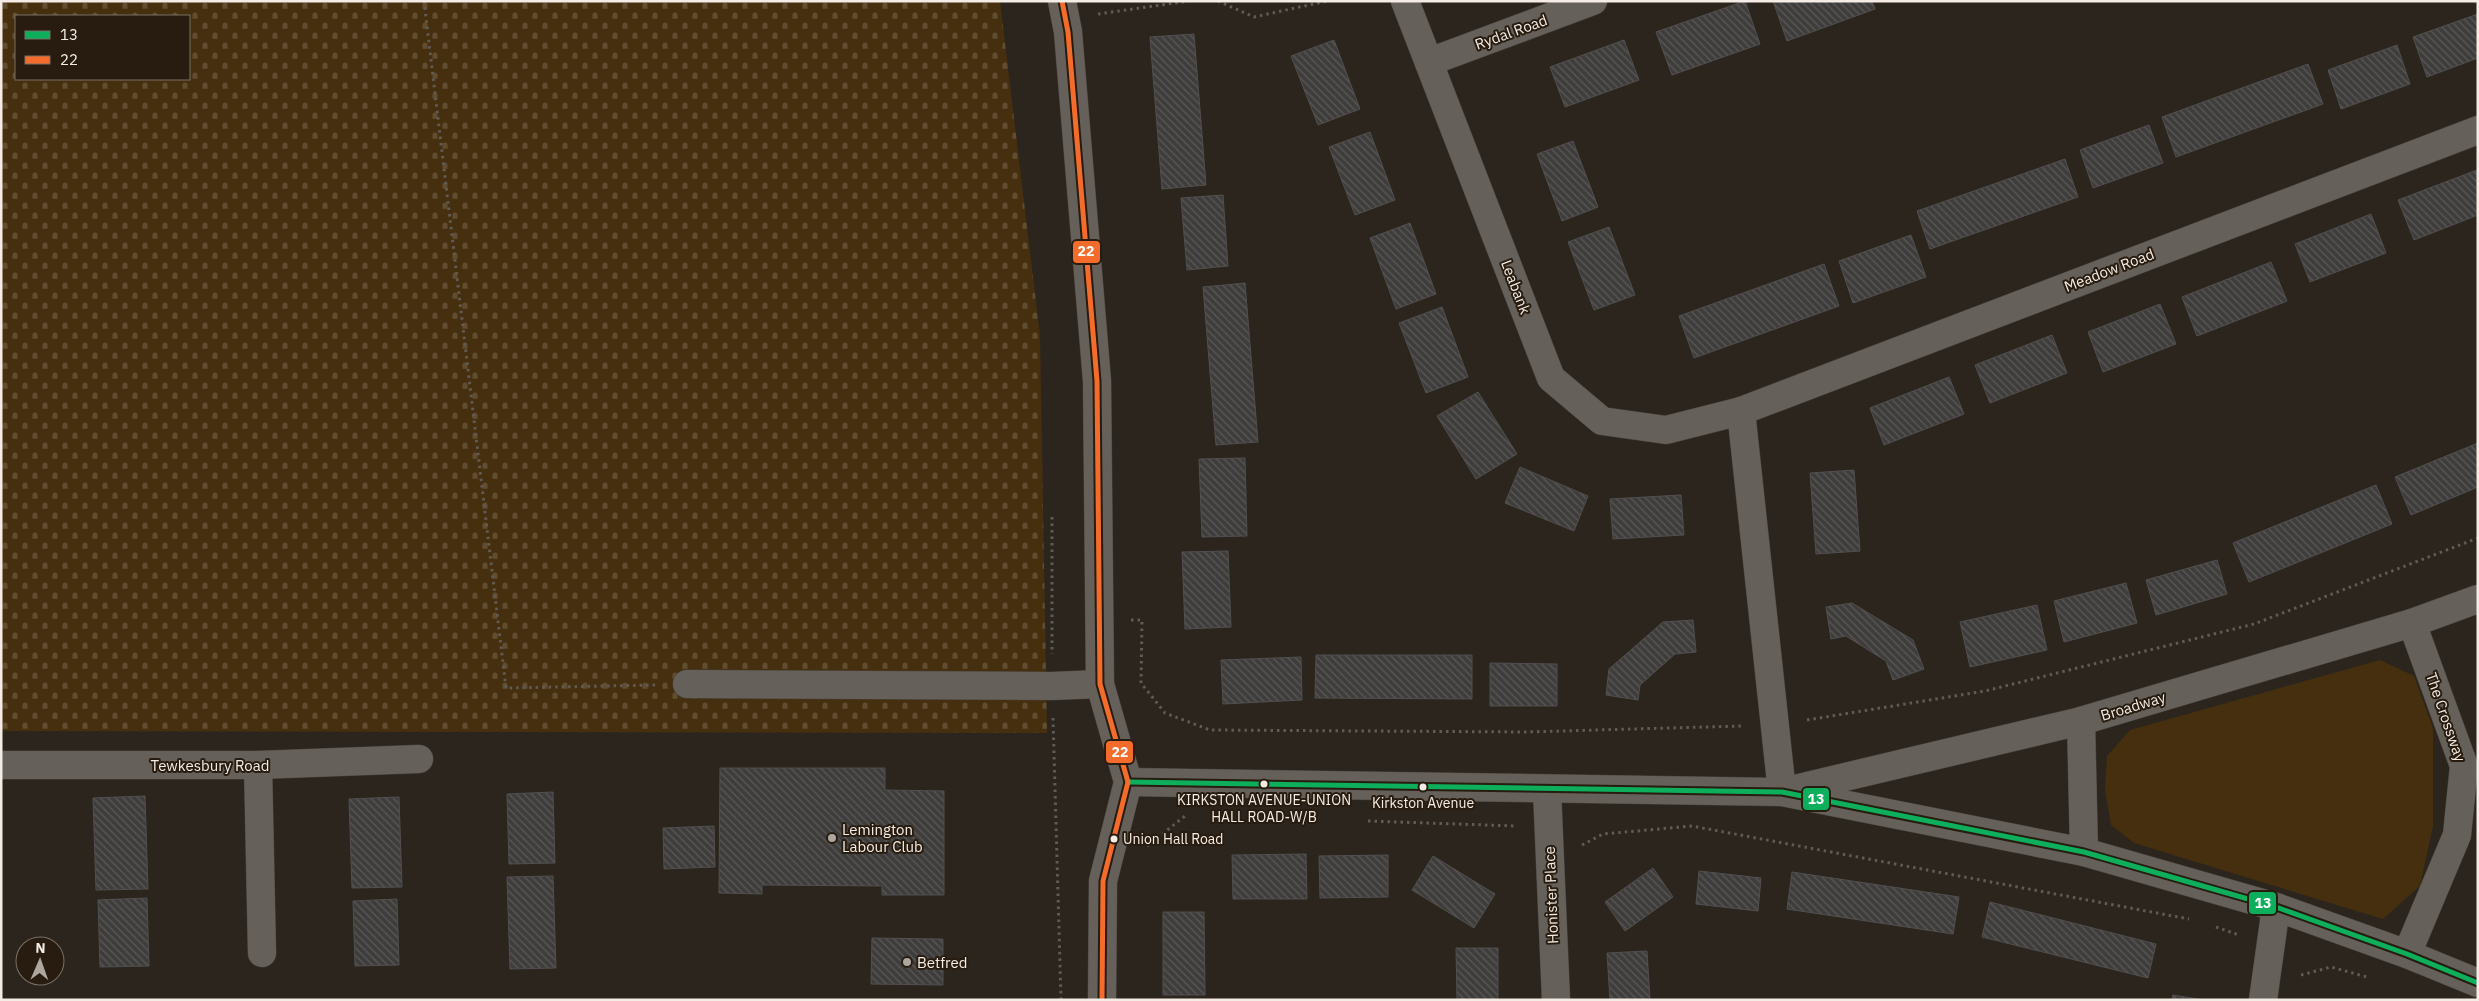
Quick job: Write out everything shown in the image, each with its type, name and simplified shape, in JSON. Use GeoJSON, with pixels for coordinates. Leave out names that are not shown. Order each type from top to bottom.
{"type":"FeatureCollection","features":[{"type":"Feature","properties":{"kind":"street","name":"Leabank"},"geometry":{"type":"LineString","coordinates":[[1405,1],[1551,378],[1602,421],[1666,430],[1741,411]]}},
{"type":"Feature","properties":{"kind":"street","name":"Rydal Road"},"geometry":{"type":"LineString","coordinates":[[1429,62],[1593,1]]}},
{"type":"Feature","properties":{"kind":"street"},"geometry":{"type":"LineString","coordinates":[[1064,10],[1097,381],[1100,684],[1128,782],[1103,881],[1102,1000]]}},
{"type":"Feature","properties":{"kind":"street","name":"Meadow Road"},"geometry":{"type":"LineString","coordinates":[[1741,411],[2478,130]]}},
{"type":"Feature","properties":{"kind":"street"},"geometry":{"type":"LineString","coordinates":[[1741,411],[1782,792]]}},
{"type":"Feature","properties":{"kind":"street","name":"Broadway"},"geometry":{"type":"LineString","coordinates":[[1782,792],[2081,722],[2412,623],[2478,599]]}},
{"type":"Feature","properties":{"kind":"street","name":"The Crossway"},"geometry":{"type":"LineString","coordinates":[[2407,954],[2457,835],[2464,766],[2412,623]]}},
{"type":"Feature","properties":{"kind":"street"},"geometry":{"type":"LineString","coordinates":[[687,684],[1052,686],[1100,684]]}},
{"type":"Feature","properties":{"kind":"street"},"geometry":{"type":"LineString","coordinates":[[2081,722],[2084,852]]}},
{"type":"Feature","properties":{"kind":"street","name":"Tewkesbury Road"},"geometry":{"type":"LineString","coordinates":[[1,765],[258,765],[419,760]]}},
{"type":"Feature","properties":{"kind":"street"},"geometry":{"type":"LineString","coordinates":[[258,765],[262,953]]}},
{"type":"Feature","properties":{"kind":"street"},"geometry":{"type":"LineString","coordinates":[[1128,782],[1547,790],[1782,792],[2084,852],[2276,907],[2407,954],[2478,983]]}},
{"type":"Feature","properties":{"kind":"street","name":"Honister Place"},"geometry":{"type":"LineString","coordinates":[[1547,790],[1556,1000]]}},
{"type":"Feature","properties":{"kind":"street"},"geometry":{"type":"LineString","coordinates":[[2264,990],[2276,907]]}},
{"type":"Feature","properties":{"kind":"path"},"geometry":{"type":"LineString","coordinates":[[424,1],[506,688],[687,684]]}},
{"type":"Feature","properties":{"kind":"path"},"geometry":{"type":"LineString","coordinates":[[1064,10],[1189,1]]}},
{"type":"Feature","properties":{"kind":"path"},"geometry":{"type":"LineString","coordinates":[[1218,1],[1254,17],[1327,1]]}},
{"type":"Feature","properties":{"kind":"path"},"geometry":{"type":"LineString","coordinates":[[1052,517],[1052,686],[1061,1000]]}},
{"type":"Feature","properties":{"kind":"path"},"geometry":{"type":"LineString","coordinates":[[1103,881],[1186,815]]}},
{"type":"Feature","properties":{"kind":"path"},"geometry":{"type":"LineString","coordinates":[[1363,821],[1521,826],[1550,862],[1603,834],[1692,826],[2190,919]]}},
{"type":"Feature","properties":{"kind":"path"},"geometry":{"type":"LineString","coordinates":[[2208,924],[2241,936],[2242,944]]}},
{"type":"Feature","properties":{"kind":"path"},"geometry":{"type":"LineString","coordinates":[[2264,990],[2289,977],[2331,967],[2375,980]]}},
{"type":"Feature","properties":{"kind":"green space"},"geometry":{"type":"Polygon","coordinates":[[[1,1],[1000,1],[1040,336],[1047,733],[1,731],[1,1]]]}},
{"type":"Feature","properties":{"kind":"green space"},"geometry":{"type":"Polygon","coordinates":[[[2380,660],[2414,676],[2433,728],[2433,826],[2420,886],[2383,919],[2134,843],[2111,825],[2105,790],[2107,756],[2130,730],[2380,660]]]}},
{"type":"Feature","properties":{"kind":"building"},"geometry":{"type":"Polygon","coordinates":[[[1745,1],[1760,44],[1672,75],[1656,32],[1745,1]]]}},
{"type":"Feature","properties":{"kind":"building"},"geometry":{"type":"Polygon","coordinates":[[[1773,1],[1872,1],[1875,9],[1787,41],[1773,1]]]}},
{"type":"Feature","properties":{"kind":"building"},"geometry":{"type":"Polygon","coordinates":[[[2478,14],[2478,58],[2427,77],[2413,37],[2478,14]]]}},
{"type":"Feature","properties":{"kind":"building"},"geometry":{"type":"Polygon","coordinates":[[[1194,34],[1206,185],[1162,189],[1150,37],[1194,34]]]}},
{"type":"Feature","properties":{"kind":"building"},"geometry":{"type":"Polygon","coordinates":[[[1334,40],[1360,109],[1318,125],[1291,56],[1334,40]]]}},
{"type":"Feature","properties":{"kind":"building"},"geometry":{"type":"Polygon","coordinates":[[[1624,40],[1639,80],[1565,107],[1550,67],[1624,40]]]}},
{"type":"Feature","properties":{"kind":"building"},"geometry":{"type":"Polygon","coordinates":[[[2397,45],[2410,84],[2341,109],[2328,70],[2397,45]]]}},
{"type":"Feature","properties":{"kind":"building"},"geometry":{"type":"Polygon","coordinates":[[[2308,64],[2323,104],[2176,157],[2162,117],[2308,64]]]}},
{"type":"Feature","properties":{"kind":"building"},"geometry":{"type":"Polygon","coordinates":[[[2149,125],[2163,163],[2093,188],[2080,150],[2149,125]]]}},
{"type":"Feature","properties":{"kind":"building"},"geometry":{"type":"Polygon","coordinates":[[[1370,132],[1395,200],[1355,215],[1329,147],[1370,132]]]}},
{"type":"Feature","properties":{"kind":"building"},"geometry":{"type":"Polygon","coordinates":[[[1573,141],[1598,207],[1562,221],[1537,154],[1573,141]]]}},
{"type":"Feature","properties":{"kind":"building"},"geometry":{"type":"Polygon","coordinates":[[[2065,159],[2078,197],[1930,249],[1917,211],[2065,159]]]}},
{"type":"Feature","properties":{"kind":"building"},"geometry":{"type":"Polygon","coordinates":[[[2477,170],[2478,215],[2414,240],[2398,200],[2477,170]]]}},
{"type":"Feature","properties":{"kind":"building"},"geometry":{"type":"Polygon","coordinates":[[[1223,195],[1228,266],[1187,270],[1181,198],[1223,195]]]}},
{"type":"Feature","properties":{"kind":"building"},"geometry":{"type":"Polygon","coordinates":[[[2371,214],[2386,253],[2310,282],[2295,244],[2371,214]]]}},
{"type":"Feature","properties":{"kind":"building"},"geometry":{"type":"Polygon","coordinates":[[[1410,223],[1436,294],[1396,309],[1370,238],[1410,223]]]}},
{"type":"Feature","properties":{"kind":"building"},"geometry":{"type":"Polygon","coordinates":[[[1609,227],[1635,295],[1594,310],[1568,242],[1609,227]]]}},
{"type":"Feature","properties":{"kind":"building"},"geometry":{"type":"Polygon","coordinates":[[[1911,235],[1926,277],[1853,303],[1839,261],[1911,235]]]}},
{"type":"Feature","properties":{"kind":"building"},"geometry":{"type":"Polygon","coordinates":[[[2271,262],[2287,301],[2197,336],[2182,297],[2271,262]]]}},
{"type":"Feature","properties":{"kind":"building"},"geometry":{"type":"Polygon","coordinates":[[[1824,264],[1839,306],[1694,358],[1679,316],[1824,264]]]}},
{"type":"Feature","properties":{"kind":"building"},"geometry":{"type":"Polygon","coordinates":[[[1245,283],[1258,442],[1216,445],[1203,287],[1245,283]]]}},
{"type":"Feature","properties":{"kind":"building"},"geometry":{"type":"Polygon","coordinates":[[[2160,304],[2176,344],[2103,372],[2088,332],[2160,304]]]}},
{"type":"Feature","properties":{"kind":"building"},"geometry":{"type":"Polygon","coordinates":[[[1442,307],[1468,377],[1426,393],[1399,323],[1442,307]]]}},
{"type":"Feature","properties":{"kind":"building"},"geometry":{"type":"Polygon","coordinates":[[[2052,335],[2067,373],[1990,403],[1975,365],[2052,335]]]}},
{"type":"Feature","properties":{"kind":"building"},"geometry":{"type":"Polygon","coordinates":[[[1949,377],[1964,414],[1884,445],[1870,408],[1949,377]]]}},
{"type":"Feature","properties":{"kind":"building"},"geometry":{"type":"Polygon","coordinates":[[[1478,392],[1517,454],[1476,479],[1437,416],[1478,392]]]}},
{"type":"Feature","properties":{"kind":"building"},"geometry":{"type":"Polygon","coordinates":[[[2478,443],[2478,487],[2411,515],[2395,477],[2478,443]]]}},
{"type":"Feature","properties":{"kind":"building"},"geometry":{"type":"Polygon","coordinates":[[[1245,458],[1247,536],[1202,537],[1199,459],[1245,458]]]}},
{"type":"Feature","properties":{"kind":"building"},"geometry":{"type":"Polygon","coordinates":[[[1520,467],[1588,496],[1574,531],[1505,503],[1520,467]]]}},
{"type":"Feature","properties":{"kind":"building"},"geometry":{"type":"Polygon","coordinates":[[[1854,470],[1860,551],[1816,554],[1810,473],[1854,470]]]}},
{"type":"Feature","properties":{"kind":"building"},"geometry":{"type":"Polygon","coordinates":[[[2376,485],[2392,524],[2249,582],[2233,543],[2376,485]]]}},
{"type":"Feature","properties":{"kind":"building"},"geometry":{"type":"Polygon","coordinates":[[[1681,495],[1684,535],[1613,539],[1610,499],[1681,495]]]}},
{"type":"Feature","properties":{"kind":"building"},"geometry":{"type":"Polygon","coordinates":[[[1228,551],[1231,627],[1185,629],[1182,552],[1228,551]]]}},
{"type":"Feature","properties":{"kind":"building"},"geometry":{"type":"Polygon","coordinates":[[[2217,560],[2227,594],[2156,615],[2146,580],[2217,560]]]}},
{"type":"Feature","properties":{"kind":"building"},"geometry":{"type":"Polygon","coordinates":[[[2126,583],[2137,623],[2064,642],[2054,601],[2126,583]]]}},
{"type":"Feature","properties":{"kind":"building"},"geometry":{"type":"Polygon","coordinates":[[[1852,603],[1913,640],[1924,669],[1893,680],[1886,661],[1846,636],[1831,639],[1826,607],[1852,603]]]}},
{"type":"Feature","properties":{"kind":"building"},"geometry":{"type":"Polygon","coordinates":[[[2037,605],[2047,650],[1970,667],[1960,622],[2037,605]]]}},
{"type":"Feature","properties":{"kind":"building"},"geometry":{"type":"Polygon","coordinates":[[[1693,620],[1696,652],[1675,654],[1640,685],[1638,700],[1606,695],[1609,669],[1663,622],[1693,620]]]}},
{"type":"Feature","properties":{"kind":"building"},"geometry":{"type":"Polygon","coordinates":[[[1316,655],[1472,655],[1472,699],[1315,698],[1316,655]]]}},
{"type":"Feature","properties":{"kind":"building"},"geometry":{"type":"Polygon","coordinates":[[[1301,657],[1302,700],[1223,704],[1221,660],[1301,657]]]}},
{"type":"Feature","properties":{"kind":"building"},"geometry":{"type":"Polygon","coordinates":[[[1490,663],[1557,664],[1557,706],[1490,706],[1490,663]]]}},
{"type":"Feature","properties":{"kind":"building","name":"Lemington Labour Club"},"geometry":{"type":"Polygon","coordinates":[[[720,768],[885,768],[885,790],[944,791],[944,895],[882,895],[882,886],[762,885],[762,894],[719,893],[720,768]]]}},
{"type":"Feature","properties":{"kind":"building"},"geometry":{"type":"Polygon","coordinates":[[[553,792],[555,863],[509,864],[507,794],[553,792]]]}},
{"type":"Feature","properties":{"kind":"building"},"geometry":{"type":"Polygon","coordinates":[[[145,796],[148,889],[96,890],[93,798],[145,796]]]}},
{"type":"Feature","properties":{"kind":"building"},"geometry":{"type":"Polygon","coordinates":[[[399,797],[402,887],[352,888],[349,799],[399,797]]]}},
{"type":"Feature","properties":{"kind":"building"},"geometry":{"type":"Polygon","coordinates":[[[714,826],[715,867],[664,869],[663,828],[714,826]]]}},
{"type":"Feature","properties":{"kind":"building"},"geometry":{"type":"Polygon","coordinates":[[[1306,854],[1307,899],[1233,899],[1232,855],[1306,854]]]}},
{"type":"Feature","properties":{"kind":"building"},"geometry":{"type":"Polygon","coordinates":[[[1388,855],[1388,897],[1320,898],[1319,856],[1388,855]]]}},
{"type":"Feature","properties":{"kind":"building"},"geometry":{"type":"Polygon","coordinates":[[[1433,856],[1495,894],[1474,928],[1412,890],[1433,856]]]}},
{"type":"Feature","properties":{"kind":"building"},"geometry":{"type":"Polygon","coordinates":[[[1653,868],[1673,897],[1625,931],[1605,902],[1653,868]]]}},
{"type":"Feature","properties":{"kind":"building"},"geometry":{"type":"Polygon","coordinates":[[[1699,871],[1761,878],[1758,911],[1696,904],[1699,871]]]}},
{"type":"Feature","properties":{"kind":"building"},"geometry":{"type":"Polygon","coordinates":[[[1792,872],[1959,897],[1953,934],[1787,909],[1792,872]]]}},
{"type":"Feature","properties":{"kind":"building"},"geometry":{"type":"Polygon","coordinates":[[[553,876],[556,968],[510,969],[507,877],[553,876]]]}},
{"type":"Feature","properties":{"kind":"building"},"geometry":{"type":"Polygon","coordinates":[[[147,898],[149,966],[100,967],[98,900],[147,898]]]}},
{"type":"Feature","properties":{"kind":"building"},"geometry":{"type":"Polygon","coordinates":[[[397,899],[399,965],[355,966],[353,901],[397,899]]]}},
{"type":"Feature","properties":{"kind":"building"},"geometry":{"type":"Polygon","coordinates":[[[1990,902],[2156,944],[2148,978],[1982,937],[1990,902]]]}},
{"type":"Feature","properties":{"kind":"building"},"geometry":{"type":"Polygon","coordinates":[[[1163,912],[1204,912],[1205,995],[1163,995],[1163,912]]]}},
{"type":"Feature","properties":{"kind":"building","name":"Betfred"},"geometry":{"type":"Polygon","coordinates":[[[872,938],[943,939],[943,985],[871,984],[872,938]]]}},
{"type":"Feature","properties":{"kind":"building"},"geometry":{"type":"Polygon","coordinates":[[[1456,948],[1498,948],[1498,1000],[1457,1000],[1456,948]]]}},
{"type":"Feature","properties":{"kind":"building"},"geometry":{"type":"Polygon","coordinates":[[[1647,951],[1650,1000],[1610,1000],[1607,953],[1647,951]]]}},
{"type":"Feature","properties":{"kind":"building"},"geometry":{"type":"Polygon","coordinates":[[[2173,995],[2204,1000],[2172,1000],[2173,995]]]}},
{"type":"Feature","properties":{"kind":"transit line","name":"22"},"geometry":{"type":"LineString","coordinates":[[1062,1],[1068,32],[1097,381],[1100,684],[1128,782],[1103,881],[1102,1000]]}},
{"type":"Feature","properties":{"kind":"transit line","name":"13"},"geometry":{"type":"LineString","coordinates":[[1128,782],[1782,792],[2084,852],[2276,907],[2407,954],[2478,983]]}},
{"type":"Feature","properties":{"kind":"place","name":"KIRKSTON AVENUE-UNION HALL ROAD-W/B"},"geometry":{"type":"Point","coordinates":[1264,784]}},
{"type":"Feature","properties":{"kind":"place","name":"Kirkston Avenue"},"geometry":{"type":"Point","coordinates":[1423,787]}},
{"type":"Feature","properties":{"kind":"place","name":"Lemington Labour Club"},"geometry":{"type":"Point","coordinates":[832,838]}},
{"type":"Feature","properties":{"kind":"place","name":"Union Hall Road"},"geometry":{"type":"Point","coordinates":[1114,839]}},
{"type":"Feature","properties":{"kind":"place","name":"Betfred"},"geometry":{"type":"Point","coordinates":[907,962]}}]}
